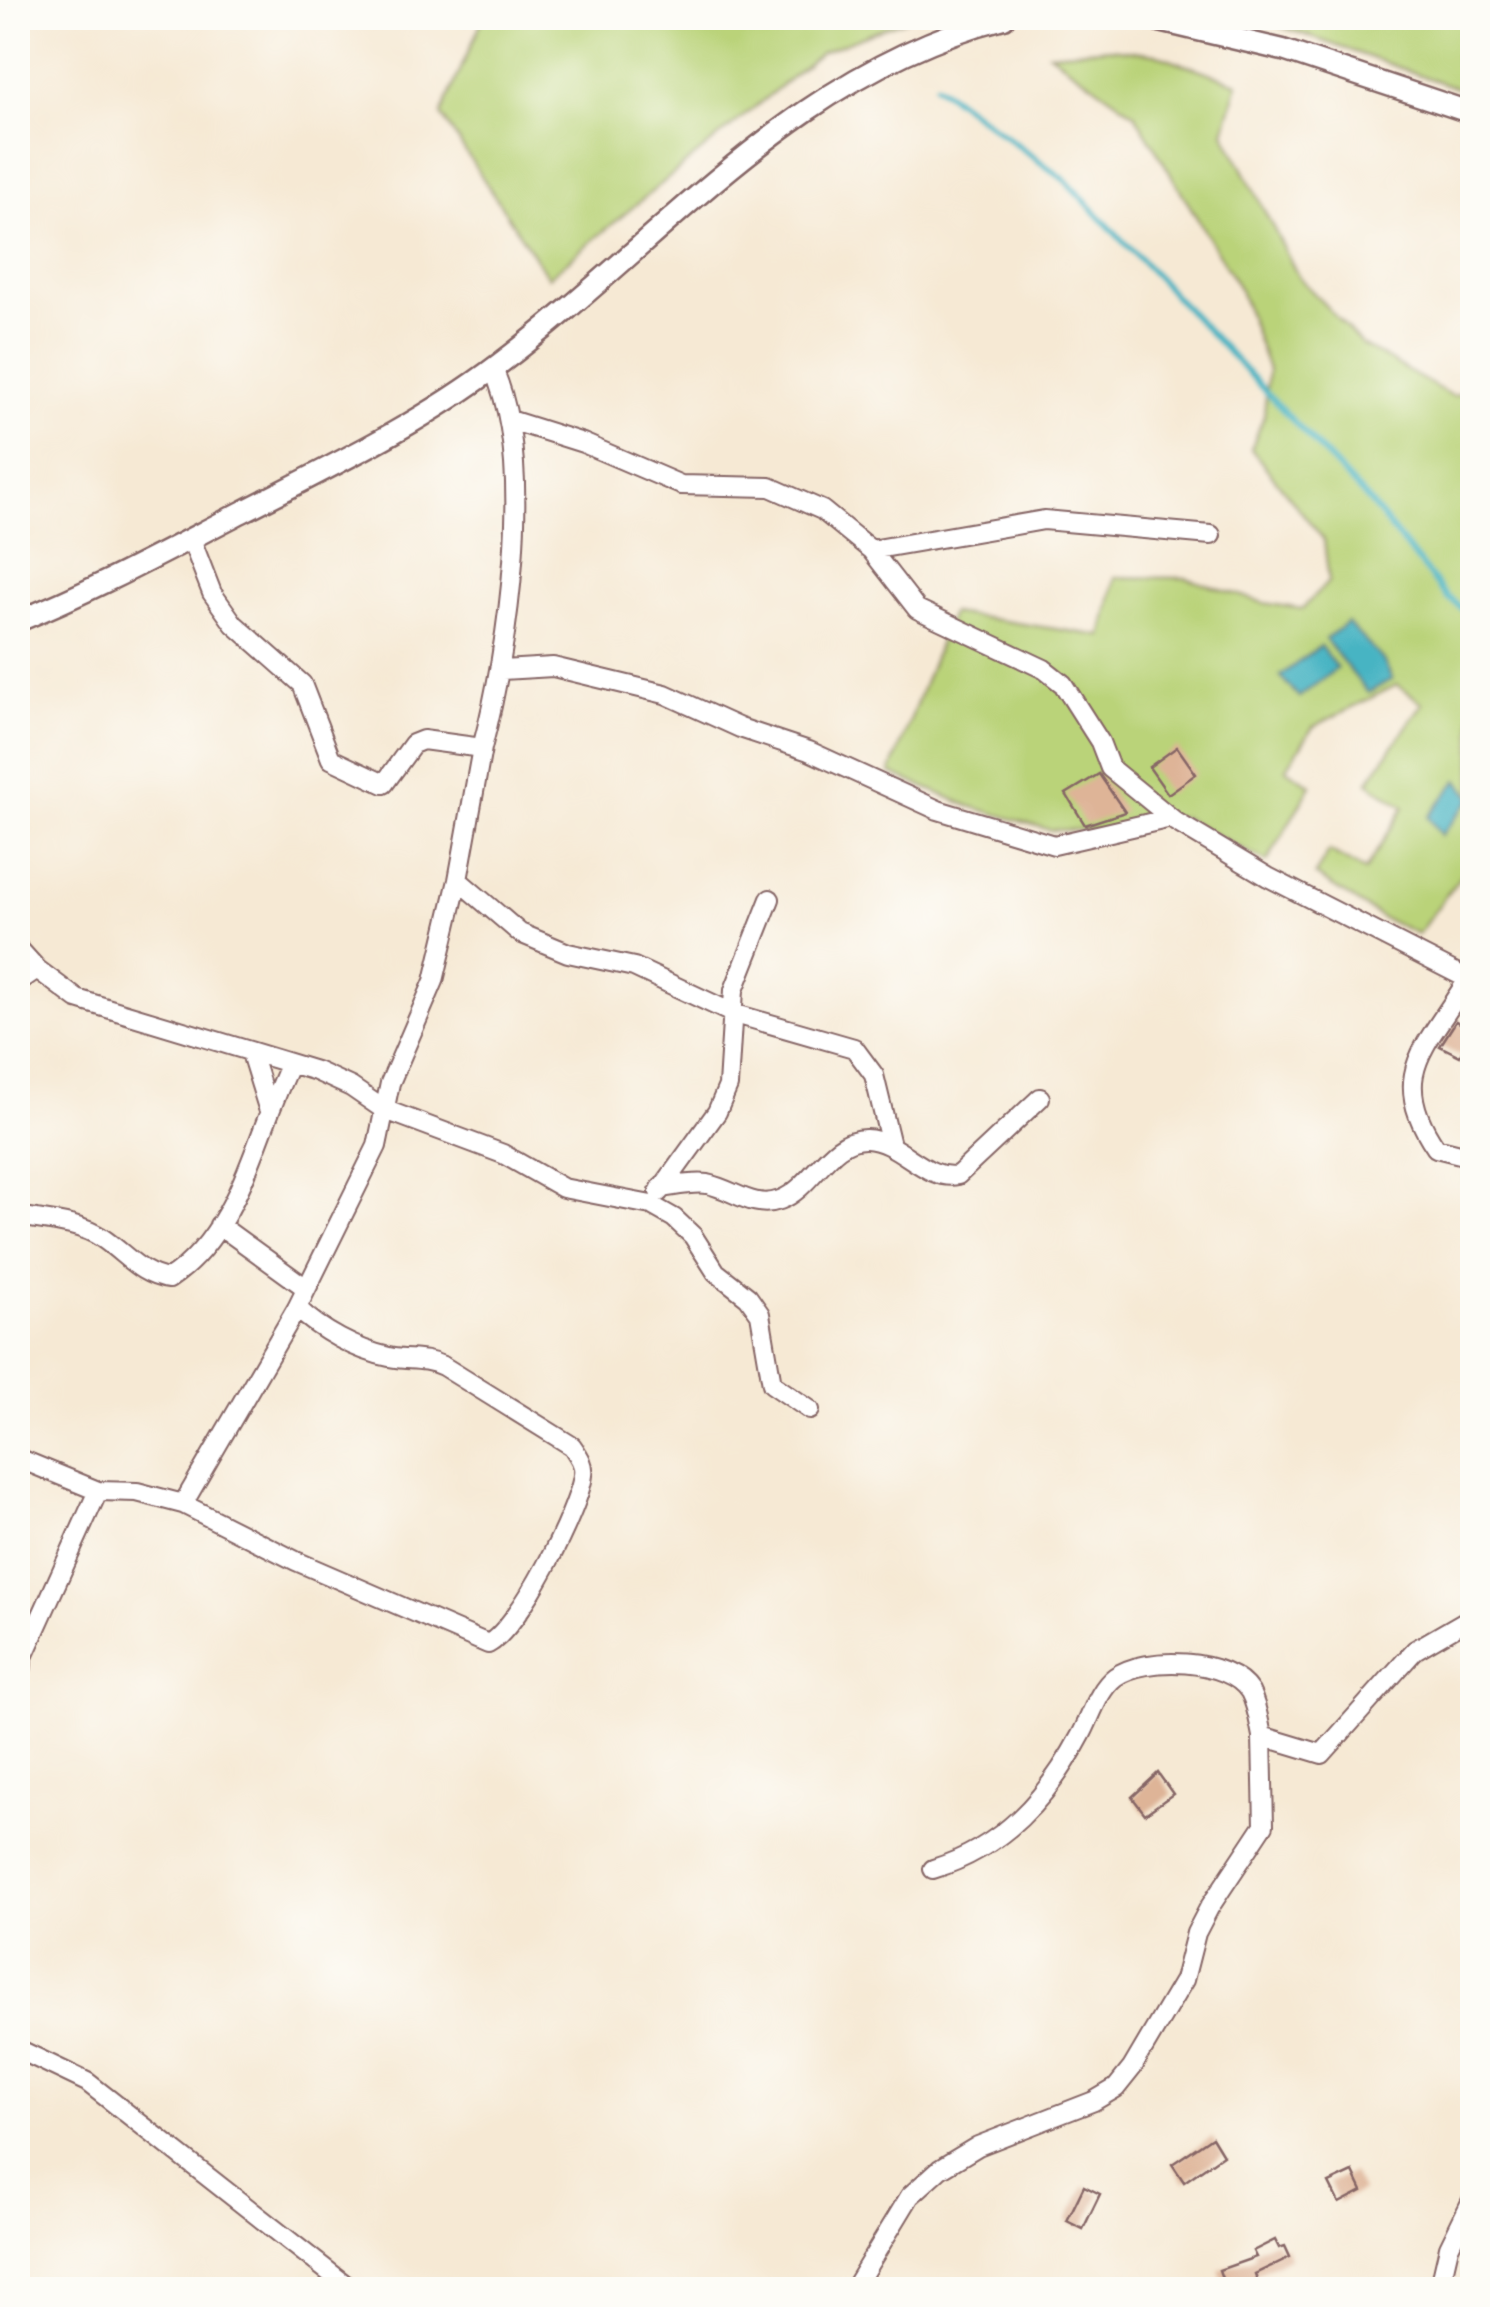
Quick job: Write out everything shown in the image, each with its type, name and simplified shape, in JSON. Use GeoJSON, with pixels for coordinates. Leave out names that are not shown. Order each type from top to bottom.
{"type":"FeatureCollection","features":[{"type":"Feature","properties":{"kind":"street"},"geometry":{"type":"LineString","coordinates":[[18,621],[327,469],[493,369],[794,115],[908,50],[1004,18]]}},
{"type":"Feature","properties":{"kind":"street"},"geometry":{"type":"LineString","coordinates":[[1147,18],[1283,50],[1472,113]]}},
{"type":"Feature","properties":{"kind":"street"},"geometry":{"type":"LineString","coordinates":[[183,1504],[297,1308],[377,1146],[390,1083],[434,981],[502,670],[511,591],[510,420],[507,399],[493,369]]}},
{"type":"Feature","properties":{"kind":"street"},"geometry":{"type":"LineString","coordinates":[[510,420],[582,442],[681,485],[770,487],[794,494],[822,510],[871,550],[917,609],[1044,669],[1063,684],[1100,742],[1110,768],[1171,818],[1207,844],[1468,979],[1411,1075],[1409,1095],[1419,1124],[1436,1148],[1472,1157]]}},
{"type":"Feature","properties":{"kind":"street"},"geometry":{"type":"LineString","coordinates":[[871,550],[1044,520],[1211,535]]}},
{"type":"Feature","properties":{"kind":"street"},"geometry":{"type":"LineString","coordinates":[[191,539],[212,592],[234,624],[302,684],[332,758],[384,784],[413,744],[423,740],[482,748]]}},
{"type":"Feature","properties":{"kind":"street"},"geometry":{"type":"LineString","coordinates":[[502,670],[553,668],[665,694],[740,728],[809,751],[938,810],[1054,845],[1171,818]]}},
{"type":"Feature","properties":{"kind":"street"},"geometry":{"type":"LineString","coordinates":[[458,880],[520,932],[568,953],[634,967],[732,1012],[854,1048],[874,1074],[891,1145]]}},
{"type":"Feature","properties":{"kind":"street"},"geometry":{"type":"LineString","coordinates":[[656,1197],[717,1112],[728,1086],[732,1012],[743,959],[770,898]]}},
{"type":"Feature","properties":{"kind":"street"},"geometry":{"type":"LineString","coordinates":[[18,948],[58,988],[104,1010],[290,1064],[352,1087],[383,1108],[487,1147],[563,1188],[656,1197],[705,1184],[768,1204],[786,1198],[806,1183],[846,1144],[866,1139],[891,1145],[936,1172],[958,1175],[1040,1098]]}},
{"type":"Feature","properties":{"kind":"street"},"geometry":{"type":"LineString","coordinates":[[18,982],[37,969]]}},
{"type":"Feature","properties":{"kind":"street"},"geometry":{"type":"LineString","coordinates":[[250,1053],[268,1108]]}},
{"type":"Feature","properties":{"kind":"street"},"geometry":{"type":"LineString","coordinates":[[18,1216],[81,1228],[102,1238],[136,1267],[170,1279],[193,1259],[219,1225],[250,1166],[268,1108],[290,1064]]}},
{"type":"Feature","properties":{"kind":"street"},"geometry":{"type":"LineString","coordinates":[[656,1197],[693,1236],[716,1272],[748,1297],[760,1314],[772,1384],[810,1410]]}},
{"type":"Feature","properties":{"kind":"street"},"geometry":{"type":"LineString","coordinates":[[219,1225],[306,1288]]}},
{"type":"Feature","properties":{"kind":"street"},"geometry":{"type":"LineString","coordinates":[[18,1458],[98,1491],[137,1492],[183,1504],[296,1561],[488,1644],[512,1625],[526,1606],[584,1476],[582,1462],[572,1446],[443,1366],[426,1358],[381,1355],[315,1325],[297,1308]]}},
{"type":"Feature","properties":{"kind":"street"},"geometry":{"type":"LineString","coordinates":[[18,1694],[23,1658],[98,1491]]}},
{"type":"Feature","properties":{"kind":"street"},"geometry":{"type":"LineString","coordinates":[[1262,1736],[1322,1754],[1415,1650],[1472,1617]]}},
{"type":"Feature","properties":{"kind":"street"},"geometry":{"type":"LineString","coordinates":[[853,2290],[910,2196],[940,2169],[978,2146],[1094,2101],[1116,2088],[1132,2068],[1184,1980],[1196,1933],[1208,1908],[1264,1824],[1266,1777],[1256,1706],[1239,1681],[1190,1664],[1139,1664],[1114,1678],[1103,1691],[1057,1775],[1029,1810],[971,1858],[932,1869]]}},
{"type":"Feature","properties":{"kind":"street"},"geometry":{"type":"LineString","coordinates":[[18,2049],[87,2082],[352,2290]]}},
{"type":"Feature","properties":{"kind":"street"},"geometry":{"type":"LineString","coordinates":[[1439,2290],[1449,2247],[1472,2200]]}},
{"type":"Feature","properties":{"kind":"green space"},"geometry":{"type":"Polygon","coordinates":[[[483,18],[909,18],[822,52],[548,277],[441,115],[483,18]]]}},
{"type":"Feature","properties":{"kind":"green space"},"geometry":{"type":"Polygon","coordinates":[[[1257,18],[1472,18],[1472,92],[1457,88],[1257,18]]]}},
{"type":"Feature","properties":{"kind":"green space"},"geometry":{"type":"Polygon","coordinates":[[[1111,48],[1156,54],[1238,83],[1224,132],[1298,276],[1362,345],[1452,396],[1472,390],[1472,860],[1418,934],[1382,918],[1315,875],[1329,851],[1365,871],[1404,807],[1368,782],[1423,703],[1397,685],[1313,727],[1286,769],[1311,785],[1267,862],[1182,817],[1106,830],[1050,830],[969,806],[890,773],[951,613],[1102,636],[1115,577],[1186,578],[1264,603],[1302,609],[1329,581],[1324,540],[1251,449],[1264,416],[1268,370],[1240,290],[1135,114],[1049,53],[1111,48]],[[1347,623],[1368,693],[1392,678],[1383,660],[1347,623]]]}},
{"type":"Feature","properties":{"kind":"water"},"geometry":{"type":"Polygon","coordinates":[[[1347,623],[1383,660],[1392,679],[1368,693],[1325,639],[1347,623]]]}},
{"type":"Feature","properties":{"kind":"water"},"geometry":{"type":"Polygon","coordinates":[[[1320,646],[1337,668],[1299,697],[1280,676],[1320,646]]]}},
{"type":"Feature","properties":{"kind":"water"},"geometry":{"type":"Polygon","coordinates":[[[1458,780],[1472,798],[1441,835],[1428,817],[1458,780]]]}},
{"type":"Feature","properties":{"kind":"building"},"geometry":{"type":"Polygon","coordinates":[[[1177,747],[1196,774],[1168,794],[1149,767],[1177,747]]]}},
{"type":"Feature","properties":{"kind":"building"},"geometry":{"type":"Polygon","coordinates":[[[1099,774],[1125,812],[1085,825],[1066,794],[1099,774]]]}},
{"type":"Feature","properties":{"kind":"building"},"geometry":{"type":"Polygon","coordinates":[[[1456,1021],[1472,1030],[1460,1056],[1440,1046],[1456,1021]]]}},
{"type":"Feature","properties":{"kind":"building"},"geometry":{"type":"Polygon","coordinates":[[[1158,1773],[1173,1794],[1145,1814],[1132,1797],[1158,1773]]]}},
{"type":"Feature","properties":{"kind":"building"},"geometry":{"type":"Polygon","coordinates":[[[1212,2137],[1223,2155],[1184,2182],[1172,2164],[1212,2137]]]}},
{"type":"Feature","properties":{"kind":"building"},"geometry":{"type":"Polygon","coordinates":[[[1353,2172],[1362,2191],[1339,2203],[1329,2183],[1353,2172]]]}},
{"type":"Feature","properties":{"kind":"building"},"geometry":{"type":"Polygon","coordinates":[[[1084,2186],[1100,2194],[1083,2229],[1067,2221],[1084,2186]]]}},
{"type":"Feature","properties":{"kind":"building"},"geometry":{"type":"Polygon","coordinates":[[[1275,2240],[1279,2248],[1285,2246],[1290,2257],[1255,2274],[1257,2280],[1226,2290],[1219,2270],[1256,2257],[1253,2251],[1275,2240]]]}},
{"type":"Feature","properties":{"kind":"waterway"},"geometry":{"type":"LineString","coordinates":[[936,85],[1065,180],[1368,500],[1447,597],[1472,616]]}}]}
